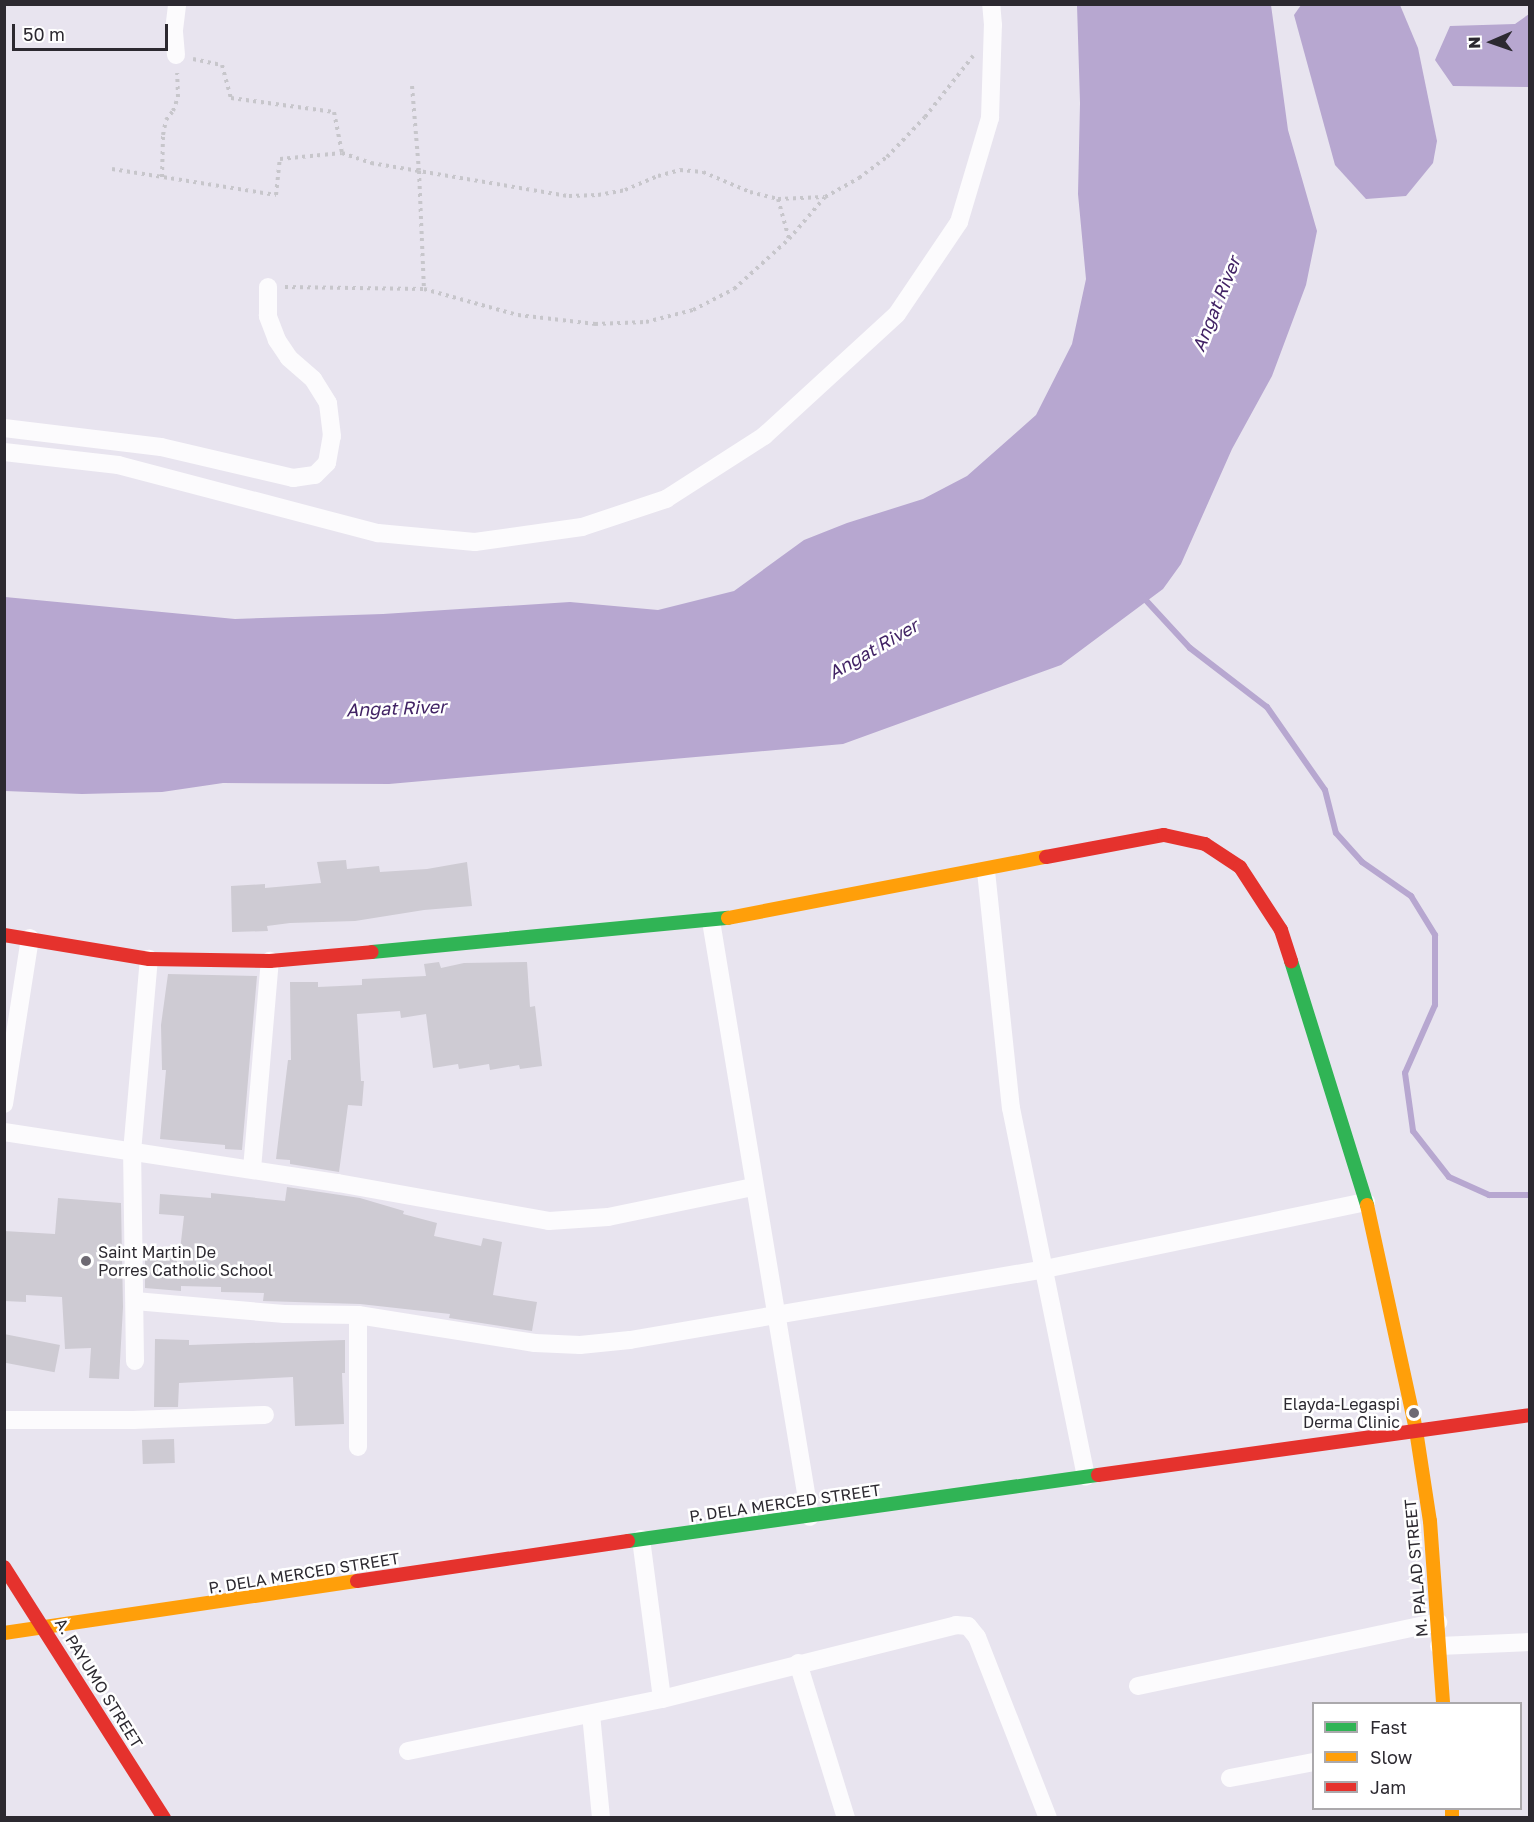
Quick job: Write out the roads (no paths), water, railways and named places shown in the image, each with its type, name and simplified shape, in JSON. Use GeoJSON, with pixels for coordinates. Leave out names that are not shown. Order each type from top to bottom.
{"type":"FeatureCollection","features":[{"type":"Feature","properties":{"kind":"street"},"geometry":{"type":"LineString","coordinates":[[176,55],[174,30],[177,4]]}},
{"type":"Feature","properties":{"kind":"street"},"geometry":{"type":"LineString","coordinates":[[4,452],[118,465],[378,533],[475,542],[582,527],[666,499],[764,436],[897,314],[959,222],[990,118],[993,25],[991,4]]}},
{"type":"Feature","properties":{"kind":"street"},"geometry":{"type":"LineString","coordinates":[[4,428],[161,447],[293,478],[315,475],[327,463],[332,436],[328,403],[313,379],[289,358],[277,340],[268,316],[268,287]]}},
{"type":"Feature","properties":{"kind":"street","name":"M. PALAD STREET"},"geometry":{"type":"LineString","coordinates":[[4,934],[149,959],[270,961],[711,921],[986,871],[1164,835],[1205,844],[1240,867],[1281,930],[1366,1202],[1416,1430],[1430,1521],[1443,1702]]}},
{"type":"Feature","properties":{"kind":"street"},"geometry":{"type":"LineString","coordinates":[[986,871],[1011,1108],[1086,1476]]}},
{"type":"Feature","properties":{"kind":"street"},"geometry":{"type":"LineString","coordinates":[[711,921],[753,1187],[810,1517]]}},
{"type":"Feature","properties":{"kind":"street"},"geometry":{"type":"LineString","coordinates":[[4,1104],[30,938]]}},
{"type":"Feature","properties":{"kind":"street"},"geometry":{"type":"LineString","coordinates":[[135,1361],[132,1152],[149,959]]}},
{"type":"Feature","properties":{"kind":"street"},"geometry":{"type":"LineString","coordinates":[[252,1169],[270,961]]}},
{"type":"Feature","properties":{"kind":"street"},"geometry":{"type":"LineString","coordinates":[[4,1132],[252,1169],[549,1221],[608,1217],[753,1187]]}},
{"type":"Feature","properties":{"kind":"street"},"geometry":{"type":"LineString","coordinates":[[135,1301],[284,1314],[358,1315],[431,1324],[501,1338],[580,1346],[630,1340],[1045,1269],[1366,1202]]}},
{"type":"Feature","properties":{"kind":"street"},"geometry":{"type":"LineString","coordinates":[[358,1315],[358,1447]]}},
{"type":"Feature","properties":{"kind":"street"},"geometry":{"type":"LineString","coordinates":[[4,1420],[133,1420],[265,1415]]}},
{"type":"Feature","properties":{"kind":"street","name":"P. DELA MERCED STREET"},"geometry":{"type":"LineString","coordinates":[[4,1633],[641,1539],[1530,1415]]}},
{"type":"Feature","properties":{"kind":"street"},"geometry":{"type":"LineString","coordinates":[[641,1539],[662,1699]]}},
{"type":"Feature","properties":{"kind":"street","name":"A. PAYUMO STREET"},"geometry":{"type":"LineString","coordinates":[[4,1567],[165,1818]]}},
{"type":"Feature","properties":{"kind":"street"},"geometry":{"type":"LineString","coordinates":[[1138,1686],[1438,1622]]}},
{"type":"Feature","properties":{"kind":"street"},"geometry":{"type":"LineString","coordinates":[[408,1751],[501,1730],[662,1699],[956,1625],[968,1626],[977,1637],[1048,1818]]}},
{"type":"Feature","properties":{"kind":"street"},"geometry":{"type":"LineString","coordinates":[[1439,1646],[1530,1642]]}},
{"type":"Feature","properties":{"kind":"street"},"geometry":{"type":"LineString","coordinates":[[798,1663],[846,1818]]}},
{"type":"Feature","properties":{"kind":"street"},"geometry":{"type":"LineString","coordinates":[[591,1714],[601,1818]]}},
{"type":"Feature","properties":{"kind":"street"},"geometry":{"type":"LineString","coordinates":[[1230,1778],[1312,1762]]}},
{"type":"Feature","properties":{"kind":"water","name":"Angat River"},"geometry":{"type":"Polygon","coordinates":[[[1077,5],[1271,5],[1288,130],[1317,231],[1306,285],[1272,376],[1232,449],[1181,564],[1163,589],[1061,665],[843,744],[389,784],[223,783],[162,792],[82,794],[5,791],[5,597],[235,619],[383,614],[570,602],[658,610],[734,591],[804,540],[847,523],[923,499],[967,476],[1036,415],[1072,344],[1086,279],[1078,194],[1080,103],[1077,5]]]}},
{"type":"Feature","properties":{"kind":"water"},"geometry":{"type":"Polygon","coordinates":[[[1301,5],[1400,5],[1418,48],[1437,141],[1433,163],[1406,196],[1366,199],[1335,165],[1294,15],[1301,5]]]}},
{"type":"Feature","properties":{"kind":"water"},"geometry":{"type":"Polygon","coordinates":[[[1529,14],[1529,87],[1453,86],[1435,60],[1450,26],[1515,24],[1529,14]]]}},
{"type":"Feature","properties":{"kind":"waterway"},"geometry":{"type":"LineString","coordinates":[[1142,596],[1190,648],[1267,707],[1325,790],[1336,833],[1362,862],[1411,896],[1435,935],[1435,1005],[1405,1073],[1413,1131],[1449,1177],[1489,1195],[1530,1195]]}},
{"type":"Feature","properties":{"kind":"place","name":"Saint Martin De Porres Catholic School"},"geometry":{"type":"Point","coordinates":[86,1261]}},
{"type":"Feature","properties":{"kind":"place","name":"Elayda-Legaspi Derma Clinic"},"geometry":{"type":"Point","coordinates":[1414,1413]}}]}
